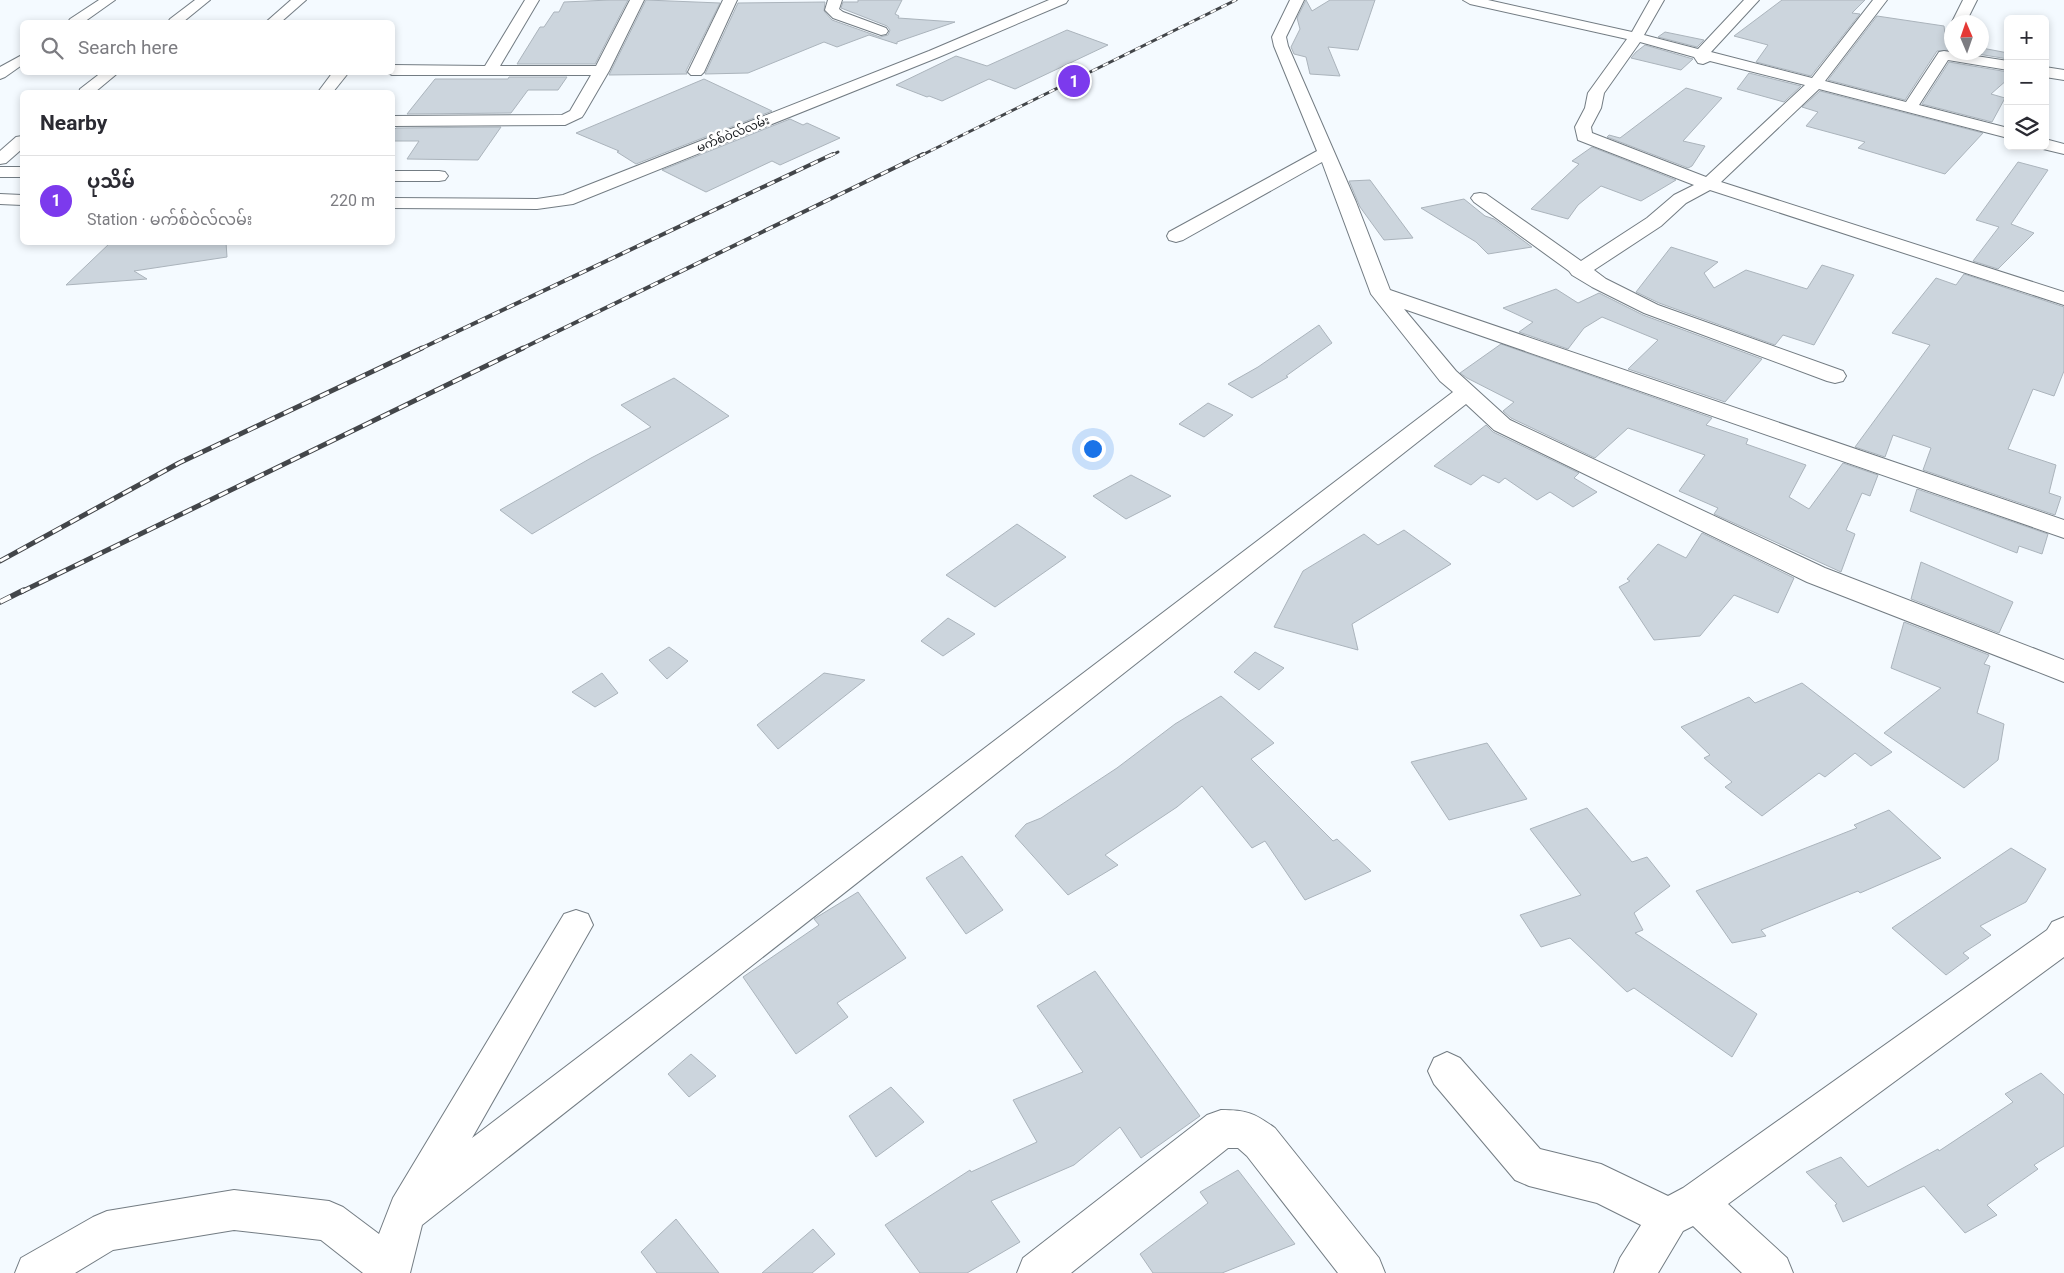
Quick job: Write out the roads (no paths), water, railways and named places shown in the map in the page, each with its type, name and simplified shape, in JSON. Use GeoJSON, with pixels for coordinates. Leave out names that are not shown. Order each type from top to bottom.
{"type":"FeatureCollection","features":[{"type":"Feature","properties":{"kind":"street"},"geometry":{"type":"LineString","coordinates":[[79,20],[108,0]]}},
{"type":"Feature","properties":{"kind":"street"},"geometry":{"type":"LineString","coordinates":[[178,20],[203,0]]}},
{"type":"Feature","properties":{"kind":"street"},"geometry":{"type":"LineString","coordinates":[[275,20],[299,0]]}},
{"type":"Feature","properties":{"kind":"street"},"geometry":{"type":"LineString","coordinates":[[489,71],[532,0]]}},
{"type":"Feature","properties":{"kind":"street"},"geometry":{"type":"LineString","coordinates":[[395,121],[565,120],[576,114],[601,71],[636,0]]}},
{"type":"Feature","properties":{"kind":"street"},"geometry":{"type":"LineString","coordinates":[[696,72],[730,0]]}},
{"type":"Feature","properties":{"kind":"street"},"geometry":{"type":"LineString","coordinates":[[835,0],[832,10],[838,15],[881,31]]}},
{"type":"Feature","properties":{"kind":"street","name":"မက်စ်ဝဲလ်လမ်း"},"geometry":{"type":"LineString","coordinates":[[395,203],[538,204],[566,200],[934,54],[1061,0]]}},
{"type":"Feature","properties":{"kind":"street"},"geometry":{"type":"LineString","coordinates":[[1297,0],[1280,37],[1281,46],[1347,202],[1380,294],[1448,376],[1502,425],[1816,575],[2064,671]]}},
{"type":"Feature","properties":{"kind":"street"},"geometry":{"type":"LineString","coordinates":[[1470,0],[1636,37],[1702,57],[1910,107],[2004,132]]}},
{"type":"Feature","properties":{"kind":"street"},"geometry":{"type":"LineString","coordinates":[[1657,0],[1636,37],[1596,92],[1593,108],[1583,127],[1584,136],[1709,184],[2064,299]]}},
{"type":"Feature","properties":{"kind":"street"},"geometry":{"type":"LineString","coordinates":[[1702,57],[1752,0]]}},
{"type":"Feature","properties":{"kind":"street"},"geometry":{"type":"LineString","coordinates":[[1579,270],[1654,222],[1680,199],[1709,184],[1815,84],[1880,0]]}},
{"type":"Feature","properties":{"kind":"street"},"geometry":{"type":"LineString","coordinates":[[1962,15],[1970,0]]}},
{"type":"Feature","properties":{"kind":"street"},"geometry":{"type":"LineString","coordinates":[[1910,107],[1944,55]]}},
{"type":"Feature","properties":{"kind":"street"},"geometry":{"type":"LineString","coordinates":[[0,74],[20,60]]}},
{"type":"Feature","properties":{"kind":"street"},"geometry":{"type":"LineString","coordinates":[[1973,60],[2004,65]]}},
{"type":"Feature","properties":{"kind":"street"},"geometry":{"type":"LineString","coordinates":[[395,70],[601,71]]}},
{"type":"Feature","properties":{"kind":"street"},"geometry":{"type":"LineString","coordinates":[[2049,73],[2064,75]]}},
{"type":"Feature","properties":{"kind":"street"},"geometry":{"type":"LineString","coordinates":[[89,90],[108,75]]}},
{"type":"Feature","properties":{"kind":"street"},"geometry":{"type":"LineString","coordinates":[[327,90],[339,75]]}},
{"type":"Feature","properties":{"kind":"street"},"geometry":{"type":"LineString","coordinates":[[0,159],[20,143]]}},
{"type":"Feature","properties":{"kind":"street"},"geometry":{"type":"LineString","coordinates":[[2049,145],[2064,149]]}},
{"type":"Feature","properties":{"kind":"street"},"geometry":{"type":"LineString","coordinates":[[1176,236],[1326,153]]}},
{"type":"Feature","properties":{"kind":"street"},"geometry":{"type":"LineString","coordinates":[[0,172],[20,172]]}},
{"type":"Feature","properties":{"kind":"street"},"geometry":{"type":"LineString","coordinates":[[395,176],[439,176]]}},
{"type":"Feature","properties":{"kind":"street"},"geometry":{"type":"LineString","coordinates":[[1480,198],[1599,283],[1651,309],[1835,376]]}},
{"type":"Feature","properties":{"kind":"street"},"geometry":{"type":"LineString","coordinates":[[0,200],[20,200]]}},
{"type":"Feature","properties":{"kind":"street"},"geometry":{"type":"LineString","coordinates":[[1380,294],[2064,530]]}},
{"type":"Feature","properties":{"kind":"street"},"geometry":{"type":"LineString","coordinates":[[407,1212],[1466,393]]}},
{"type":"Feature","properties":{"kind":"street"},"geometry":{"type":"LineString","coordinates":[[36,1273],[107,1231],[234,1210],[329,1221],[390,1271],[407,1212],[576,925]]}},
{"type":"Feature","properties":{"kind":"street"},"geometry":{"type":"LineString","coordinates":[[1635,1273],[1683,1210],[2060,941],[2064,933]]}},
{"type":"Feature","properties":{"kind":"street"},"geometry":{"type":"LineString","coordinates":[[1447,1071],[1528,1166],[1601,1184],[1683,1210],[1772,1273]]}},
{"type":"Feature","properties":{"kind":"street"},"geometry":{"type":"LineString","coordinates":[[1038,1273],[1221,1129],[1244,1129],[1261,1142],[1364,1273]]}},
{"type":"Feature","properties":{"kind":"railway"},"geometry":{"type":"LineString","coordinates":[[920,156],[1236,0]]}},
{"type":"Feature","properties":{"kind":"railway"},"geometry":{"type":"LineString","coordinates":[[830,156],[838,152]]}},
{"type":"Feature","properties":{"kind":"railway"},"geometry":{"type":"LineString","coordinates":[[420,349],[833,154]]}},
{"type":"Feature","properties":{"kind":"railway"},"geometry":{"type":"LineString","coordinates":[[521,349],[923,154]]}},
{"type":"Feature","properties":{"kind":"railway"},"geometry":{"type":"LineString","coordinates":[[0,561],[179,463],[422,348]]}},
{"type":"Feature","properties":{"kind":"railway"},"geometry":{"type":"LineString","coordinates":[[21,592],[523,348]]}},
{"type":"Feature","properties":{"kind":"railway"},"geometry":{"type":"LineString","coordinates":[[0,602],[24,590]]}},
{"type":"Feature","properties":{"kind":"place","name":"ပုသိမ်"},"geometry":{"type":"Point","coordinates":[1074,81]}}]}
